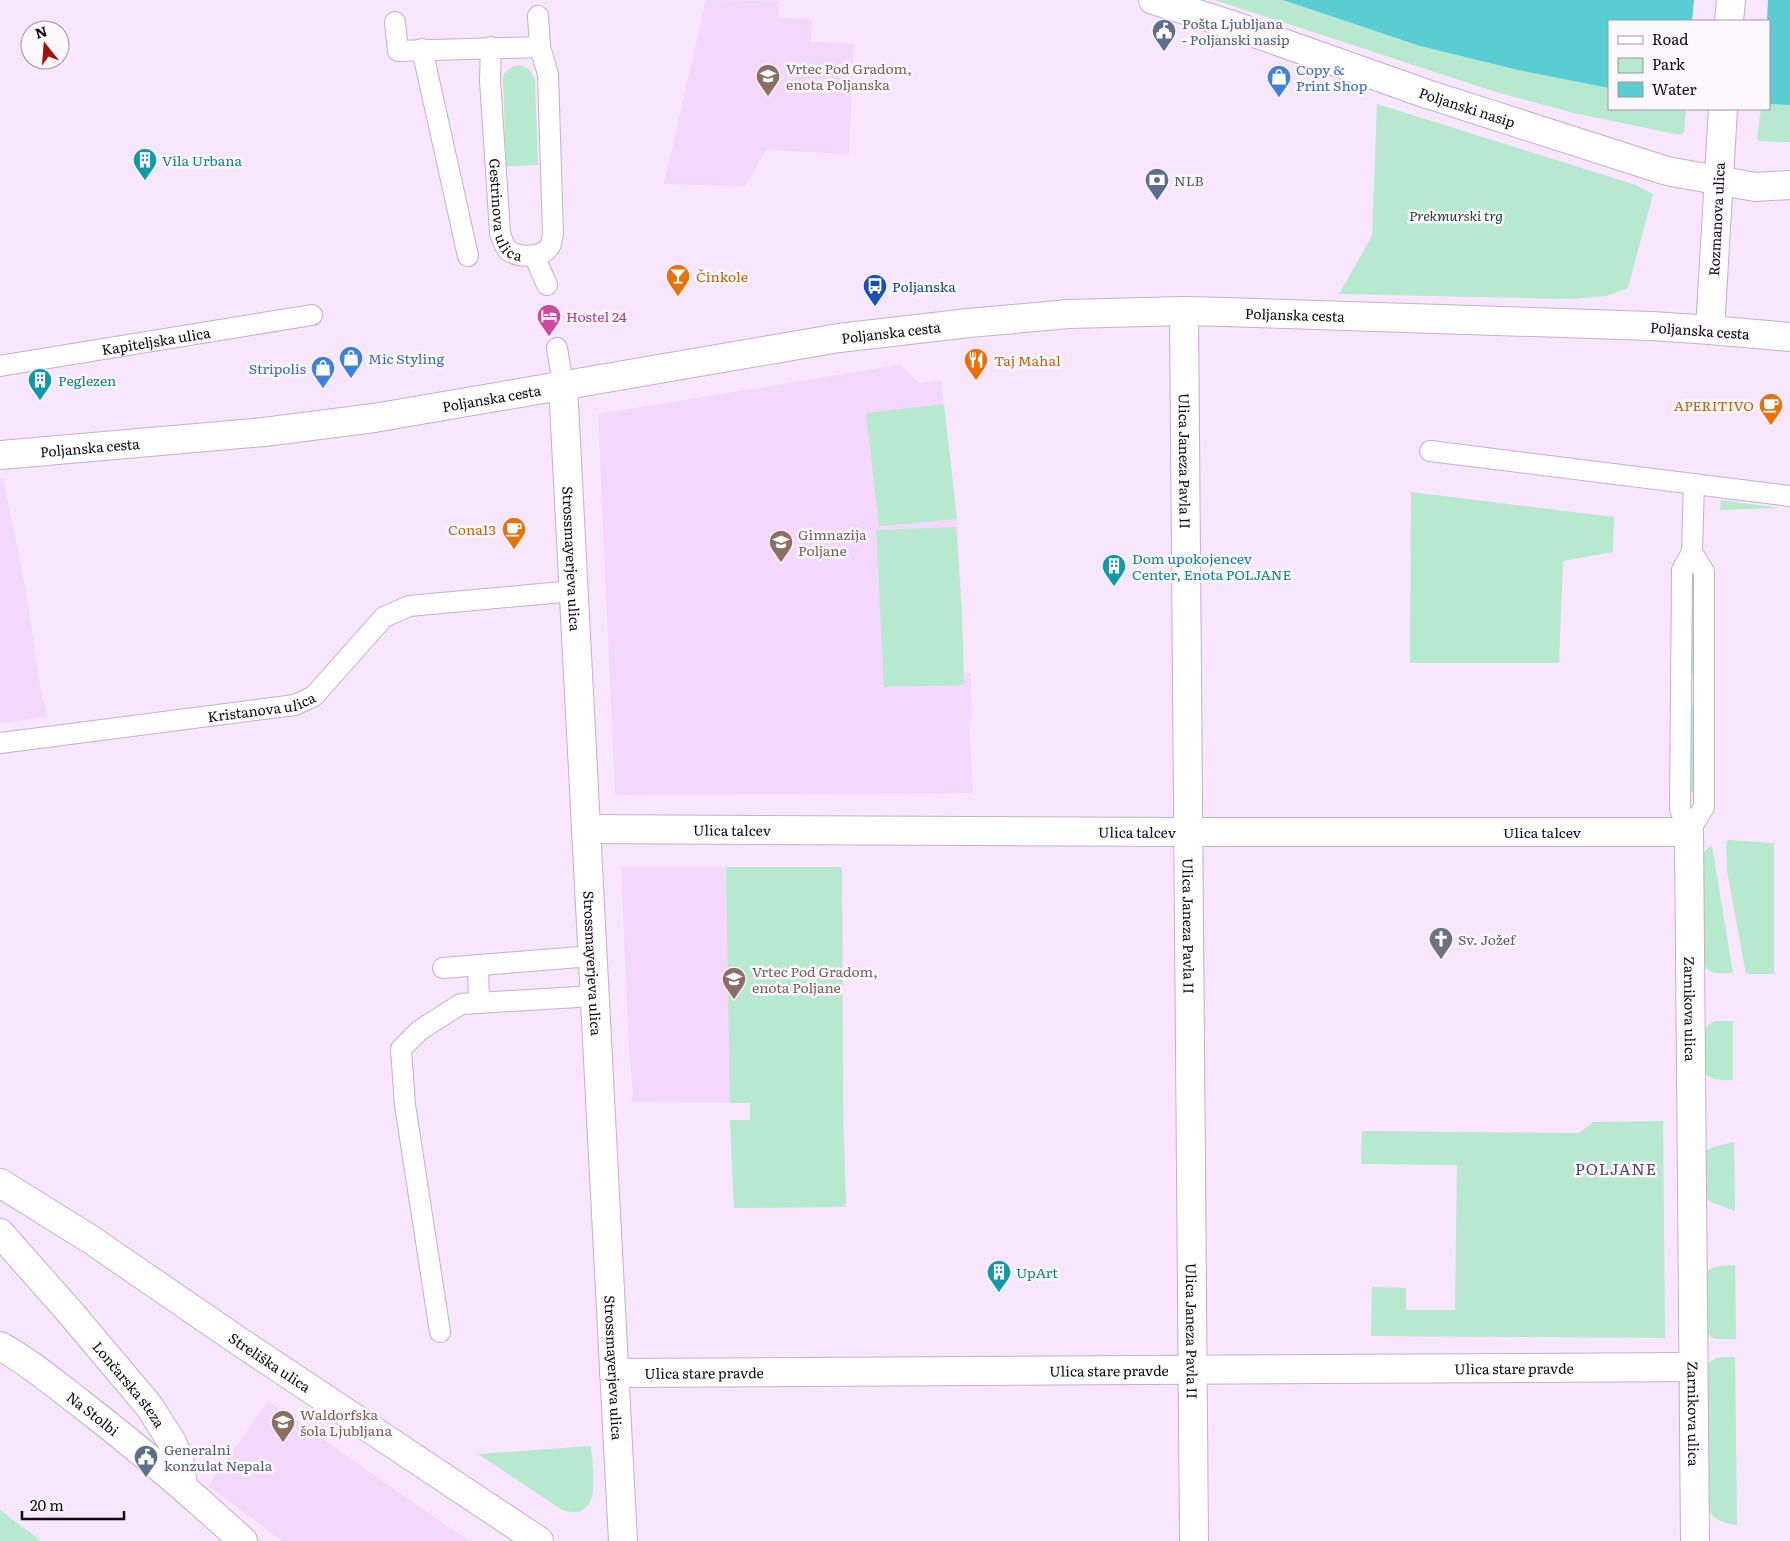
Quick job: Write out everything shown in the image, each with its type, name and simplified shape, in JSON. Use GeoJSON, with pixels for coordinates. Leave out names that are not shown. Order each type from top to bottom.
{"type":"FeatureCollection","features":[{"type":"Feature","properties":{"kind":"street","name":"Poljanski nasip"},"geometry":{"type":"LineString","coordinates":[[1153,0],[1229,24],[1427,94],[1667,172],[1755,187],[1790,185]]}},
{"type":"Feature","properties":{"kind":"street"},"geometry":{"type":"LineString","coordinates":[[1729,20],[1731,0]]}},
{"type":"Feature","properties":{"kind":"street","name":"Rozmanova ulica"},"geometry":{"type":"LineString","coordinates":[[1710,330],[1723,113]]}},
{"type":"Feature","properties":{"kind":"street","name":"Poljanska cesta"},"geometry":{"type":"LineString","coordinates":[[0,455],[264,432],[374,418],[848,337],[1069,314],[1184,312],[1642,325],[1790,337]]}},
{"type":"Feature","properties":{"kind":"street","name":"Ulica Janeza Pavla II"},"geometry":{"type":"LineString","coordinates":[[1184,312],[1194,1541]]}},
{"type":"Feature","properties":{"kind":"street","name":"Strossmayerjeva ulica"},"geometry":{"type":"LineString","coordinates":[[562,385],[623,1541]]}},
{"type":"Feature","properties":{"kind":"street","name":"Ulica talcev"},"geometry":{"type":"LineString","coordinates":[[586,829],[1689,832]]}},
{"type":"Feature","properties":{"kind":"street","name":"Zarnikova ulica"},"geometry":{"type":"LineString","coordinates":[[1689,832],[1695,1541]]}},
{"type":"Feature","properties":{"kind":"street","name":"Streliška ulica"},"geometry":{"type":"LineString","coordinates":[[0,1182],[90,1239],[240,1342],[539,1541]]}},
{"type":"Feature","properties":{"kind":"street","name":"Lončarska steza"},"geometry":{"type":"LineString","coordinates":[[0,1233],[76,1318],[150,1406],[172,1442],[179,1459],[183,1486]]}},
{"type":"Feature","properties":{"kind":"street","name":"Na Stolbi"},"geometry":{"type":"LineString","coordinates":[[0,1346],[64,1391],[183,1486]]}},
{"type":"Feature","properties":{"kind":"street","name":"Ulica stare pravde"},"geometry":{"type":"LineString","coordinates":[[614,1373],[1693,1367]]}},
{"type":"Feature","properties":{"kind":"street"},"geometry":{"type":"LineString","coordinates":[[183,1486],[243,1541]]}},
{"type":"Feature","properties":{"kind":"lane","name":"Gestrinova ulica"},"geometry":{"type":"LineString","coordinates":[[491,47],[490,80],[500,233],[504,244],[510,251],[522,256],[534,255],[544,252],[550,246],[553,234],[548,74],[540,46],[538,16]]}},
{"type":"Feature","properties":{"kind":"lane"},"geometry":{"type":"LineString","coordinates":[[396,22],[398,51],[540,46]]}},
{"type":"Feature","properties":{"kind":"lane"},"geometry":{"type":"LineString","coordinates":[[422,49],[468,256]]}},
{"type":"Feature","properties":{"kind":"lane"},"geometry":{"type":"LineString","coordinates":[[534,255],[547,286]]}},
{"type":"Feature","properties":{"kind":"lane","name":"Kapiteljska ulica"},"geometry":{"type":"LineString","coordinates":[[0,366],[312,315]]}},
{"type":"Feature","properties":{"kind":"lane"},"geometry":{"type":"LineString","coordinates":[[557,348],[562,385]]}},
{"type":"Feature","properties":{"kind":"lane"},"geometry":{"type":"LineString","coordinates":[[1430,451],[1790,496]]}},
{"type":"Feature","properties":{"kind":"lane"},"geometry":{"type":"LineString","coordinates":[[1689,832],[1704,807],[1704,572],[1692,552],[1694,484]]}},
{"type":"Feature","properties":{"kind":"lane","name":"Kristanova ulica"},"geometry":{"type":"LineString","coordinates":[[0,743],[295,705],[314,696],[384,617],[409,606],[574,591]]}},
{"type":"Feature","properties":{"kind":"lane"},"geometry":{"type":"LineString","coordinates":[[443,968],[592,956]]}},
{"type":"Feature","properties":{"kind":"lane"},"geometry":{"type":"LineString","coordinates":[[478,965],[479,1003]]}},
{"type":"Feature","properties":{"kind":"lane"},"geometry":{"type":"LineString","coordinates":[[440,1332],[405,1105],[401,1049],[420,1030],[461,1004],[594,996]]}},
{"type":"Feature","properties":{"kind":"shaded area","name":"Vrtec Pod Gradom, enota Poljanska"},"geometry":{"type":"Polygon","coordinates":[[[706,0],[779,1],[779,18],[812,19],[811,42],[854,44],[849,154],[766,150],[745,186],[664,184],[706,0]]]}},
{"type":"Feature","properties":{"kind":"shaded area","name":"Gimnazija Poljane"},"geometry":{"type":"Polygon","coordinates":[[[900,365],[920,383],[941,380],[957,518],[963,673],[971,673],[972,722],[969,719],[973,793],[615,795],[598,414],[900,365]]]}},
{"type":"Feature","properties":{"kind":"shaded area"},"geometry":{"type":"Polygon","coordinates":[[[0,478],[3,478],[25,586],[41,692],[48,717],[0,723],[0,478]]]}},
{"type":"Feature","properties":{"kind":"shaded area","name":"Vrtec Pod Gradom, enota Poljane"},"geometry":{"type":"Polygon","coordinates":[[[621,867],[842,867],[843,1104],[846,1207],[734,1208],[730,1120],[750,1120],[750,1103],[631,1102],[633,1093],[629,1050],[621,867]]]}},
{"type":"Feature","properties":{"kind":"shaded area","name":"Waldorfska šola Ljubljana"},"geometry":{"type":"Polygon","coordinates":[[[268,1401],[470,1541],[282,1541],[208,1486],[268,1401]]]}},
{"type":"Feature","properties":{"kind":"green space"},"geometry":{"type":"Polygon","coordinates":[[[1215,0],[1283,0],[1420,46],[1518,70],[1608,88],[1608,110],[1686,110],[1684,132],[1675,134],[1574,113],[1496,92],[1215,0]]]}},
{"type":"Feature","properties":{"kind":"green space"},"geometry":{"type":"Polygon","coordinates":[[[519,65],[529,70],[535,80],[538,165],[506,166],[503,77],[509,69],[519,65]]]}},
{"type":"Feature","properties":{"kind":"green space","name":"Prekmurski trg"},"geometry":{"type":"Polygon","coordinates":[[[1377,104],[1636,185],[1653,194],[1628,288],[1606,296],[1573,299],[1339,294],[1372,236],[1377,104]]]}},
{"type":"Feature","properties":{"kind":"green space"},"geometry":{"type":"Polygon","coordinates":[[[1770,104],[1790,105],[1790,142],[1759,141],[1757,138],[1761,110],[1770,110],[1770,104]]]}},
{"type":"Feature","properties":{"kind":"green space"},"geometry":{"type":"Polygon","coordinates":[[[944,404],[957,519],[879,526],[866,413],[944,404]]]}},
{"type":"Feature","properties":{"kind":"green space"},"geometry":{"type":"Polygon","coordinates":[[[1411,492],[1614,517],[1613,552],[1563,561],[1559,663],[1410,663],[1411,492]]]}},
{"type":"Feature","properties":{"kind":"green space"},"geometry":{"type":"Polygon","coordinates":[[[1721,500],[1780,508],[1720,510],[1721,500]]]}},
{"type":"Feature","properties":{"kind":"green space"},"geometry":{"type":"Polygon","coordinates":[[[956,527],[962,614],[964,685],[884,687],[876,530],[956,527]]]}},
{"type":"Feature","properties":{"kind":"green space"},"geometry":{"type":"Polygon","coordinates":[[[1696,571],[1696,672],[1690,674],[1689,572],[1696,571]]]}},
{"type":"Feature","properties":{"kind":"green space"},"geometry":{"type":"Polygon","coordinates":[[[1690,705],[1696,705],[1698,792],[1688,792],[1690,705]]]}},
{"type":"Feature","properties":{"kind":"green space"},"geometry":{"type":"Polygon","coordinates":[[[1728,840],[1774,843],[1774,974],[1746,974],[1727,871],[1726,843],[1728,840]]]}},
{"type":"Feature","properties":{"kind":"green space"},"geometry":{"type":"Polygon","coordinates":[[[1712,846],[1733,973],[1713,972],[1704,965],[1702,854],[1712,846]]]}},
{"type":"Feature","properties":{"kind":"green space","name":"Vrtec Pod Gradom, enota Poljane"},"geometry":{"type":"Polygon","coordinates":[[[726,867],[842,867],[843,1104],[846,1207],[734,1208],[730,1120],[750,1120],[750,1103],[730,1103],[726,867]]]}},
{"type":"Feature","properties":{"kind":"green space"},"geometry":{"type":"Polygon","coordinates":[[[1715,1021],[1733,1021],[1733,1080],[1714,1079],[1704,1072],[1703,1033],[1708,1025],[1715,1021]]]}},
{"type":"Feature","properties":{"kind":"green space"},"geometry":{"type":"Polygon","coordinates":[[[1663,1121],[1665,1338],[1371,1336],[1372,1287],[1406,1288],[1406,1310],[1455,1310],[1457,1165],[1361,1164],[1362,1131],[1579,1133],[1593,1122],[1663,1121]]]}},
{"type":"Feature","properties":{"kind":"green space"},"geometry":{"type":"Polygon","coordinates":[[[1734,1142],[1735,1211],[1711,1202],[1705,1197],[1705,1151],[1734,1142]]]}},
{"type":"Feature","properties":{"kind":"green space"},"geometry":{"type":"Polygon","coordinates":[[[1735,1265],[1736,1339],[1714,1339],[1707,1333],[1705,1274],[1715,1267],[1735,1265]]]}},
{"type":"Feature","properties":{"kind":"green space"},"geometry":{"type":"Polygon","coordinates":[[[1735,1357],[1737,1525],[1720,1521],[1708,1509],[1705,1369],[1707,1364],[1714,1359],[1735,1357]]]}},
{"type":"Feature","properties":{"kind":"green space"},"geometry":{"type":"Polygon","coordinates":[[[591,1446],[594,1484],[590,1502],[578,1512],[562,1510],[478,1454],[591,1446]]]}},
{"type":"Feature","properties":{"kind":"green space"},"geometry":{"type":"Polygon","coordinates":[[[0,1510],[41,1541],[0,1541],[0,1510]]]}},
{"type":"Feature","properties":{"kind":"water"},"geometry":{"type":"Polygon","coordinates":[[[1283,0],[1790,0],[1790,105],[1770,104],[1770,20],[1608,20],[1608,88],[1518,70],[1420,46],[1283,0]]]}},
{"type":"Feature","properties":{"kind":"pier"},"geometry":{"type":"Polygon","coordinates":[[[1694,0],[1768,0],[1767,20],[1692,20],[1694,0]]]}},
{"type":"Feature","properties":{"kind":"place","name":"Pošta Ljubljana - Poljanski nasip"},"geometry":{"type":"Point","coordinates":[1164,52]}},
{"type":"Feature","properties":{"kind":"place","name":"Vrtec Pod Gradom, enota Poljanska"},"geometry":{"type":"Point","coordinates":[768,97]}},
{"type":"Feature","properties":{"kind":"place","name":"Copy & Print Shop"},"geometry":{"type":"Point","coordinates":[1279,98]}},
{"type":"Feature","properties":{"kind":"place","name":"Vila Urbana"},"geometry":{"type":"Point","coordinates":[145,181]}},
{"type":"Feature","properties":{"kind":"place","name":"NLB"},"geometry":{"type":"Point","coordinates":[1157,201]}},
{"type":"Feature","properties":{"kind":"place","name":"Činkole"},"geometry":{"type":"Point","coordinates":[678,297]}},
{"type":"Feature","properties":{"kind":"place","name":"Poljanska"},"geometry":{"type":"Point","coordinates":[875,307]}},
{"type":"Feature","properties":{"kind":"place","name":"Hostel 24"},"geometry":{"type":"Point","coordinates":[549,337]}},
{"type":"Feature","properties":{"kind":"place","name":"Mic Styling"},"geometry":{"type":"Point","coordinates":[351,379]}},
{"type":"Feature","properties":{"kind":"place","name":"Taj Mahal"},"geometry":{"type":"Point","coordinates":[976,381]}},
{"type":"Feature","properties":{"kind":"place","name":"Stripolis"},"geometry":{"type":"Point","coordinates":[323,389]}},
{"type":"Feature","properties":{"kind":"place","name":"Peglezen"},"geometry":{"type":"Point","coordinates":[40,401]}},
{"type":"Feature","properties":{"kind":"place","name":"APERITIVO"},"geometry":{"type":"Point","coordinates":[1771,426]}},
{"type":"Feature","properties":{"kind":"place","name":"Cona13"},"geometry":{"type":"Point","coordinates":[514,550]}},
{"type":"Feature","properties":{"kind":"place","name":"Gimnazija Poljane"},"geometry":{"type":"Point","coordinates":[781,563]}},
{"type":"Feature","properties":{"kind":"place","name":"Dom upokojencev Center, Enota POLJANE"},"geometry":{"type":"Point","coordinates":[1114,587]}},
{"type":"Feature","properties":{"kind":"place","name":"Sv. Jožef"},"geometry":{"type":"Point","coordinates":[1441,960]}},
{"type":"Feature","properties":{"kind":"place","name":"Vrtec Pod Gradom, enota Poljane"},"geometry":{"type":"Point","coordinates":[734,1000]}},
{"type":"Feature","properties":{"kind":"place","name":"UpArt"},"geometry":{"type":"Point","coordinates":[999,1293]}},
{"type":"Feature","properties":{"kind":"place","name":"Waldorfska šola Ljubljana"},"geometry":{"type":"Point","coordinates":[283,1443]}},
{"type":"Feature","properties":{"kind":"place","name":"Generalni konzulat Nepala"},"geometry":{"type":"Point","coordinates":[146,1478]}},
{"type":"Feature","properties":{"kind":"district","name":"POLJANE"},"geometry":{"type":"Point","coordinates":[1616,1168]}}]}
